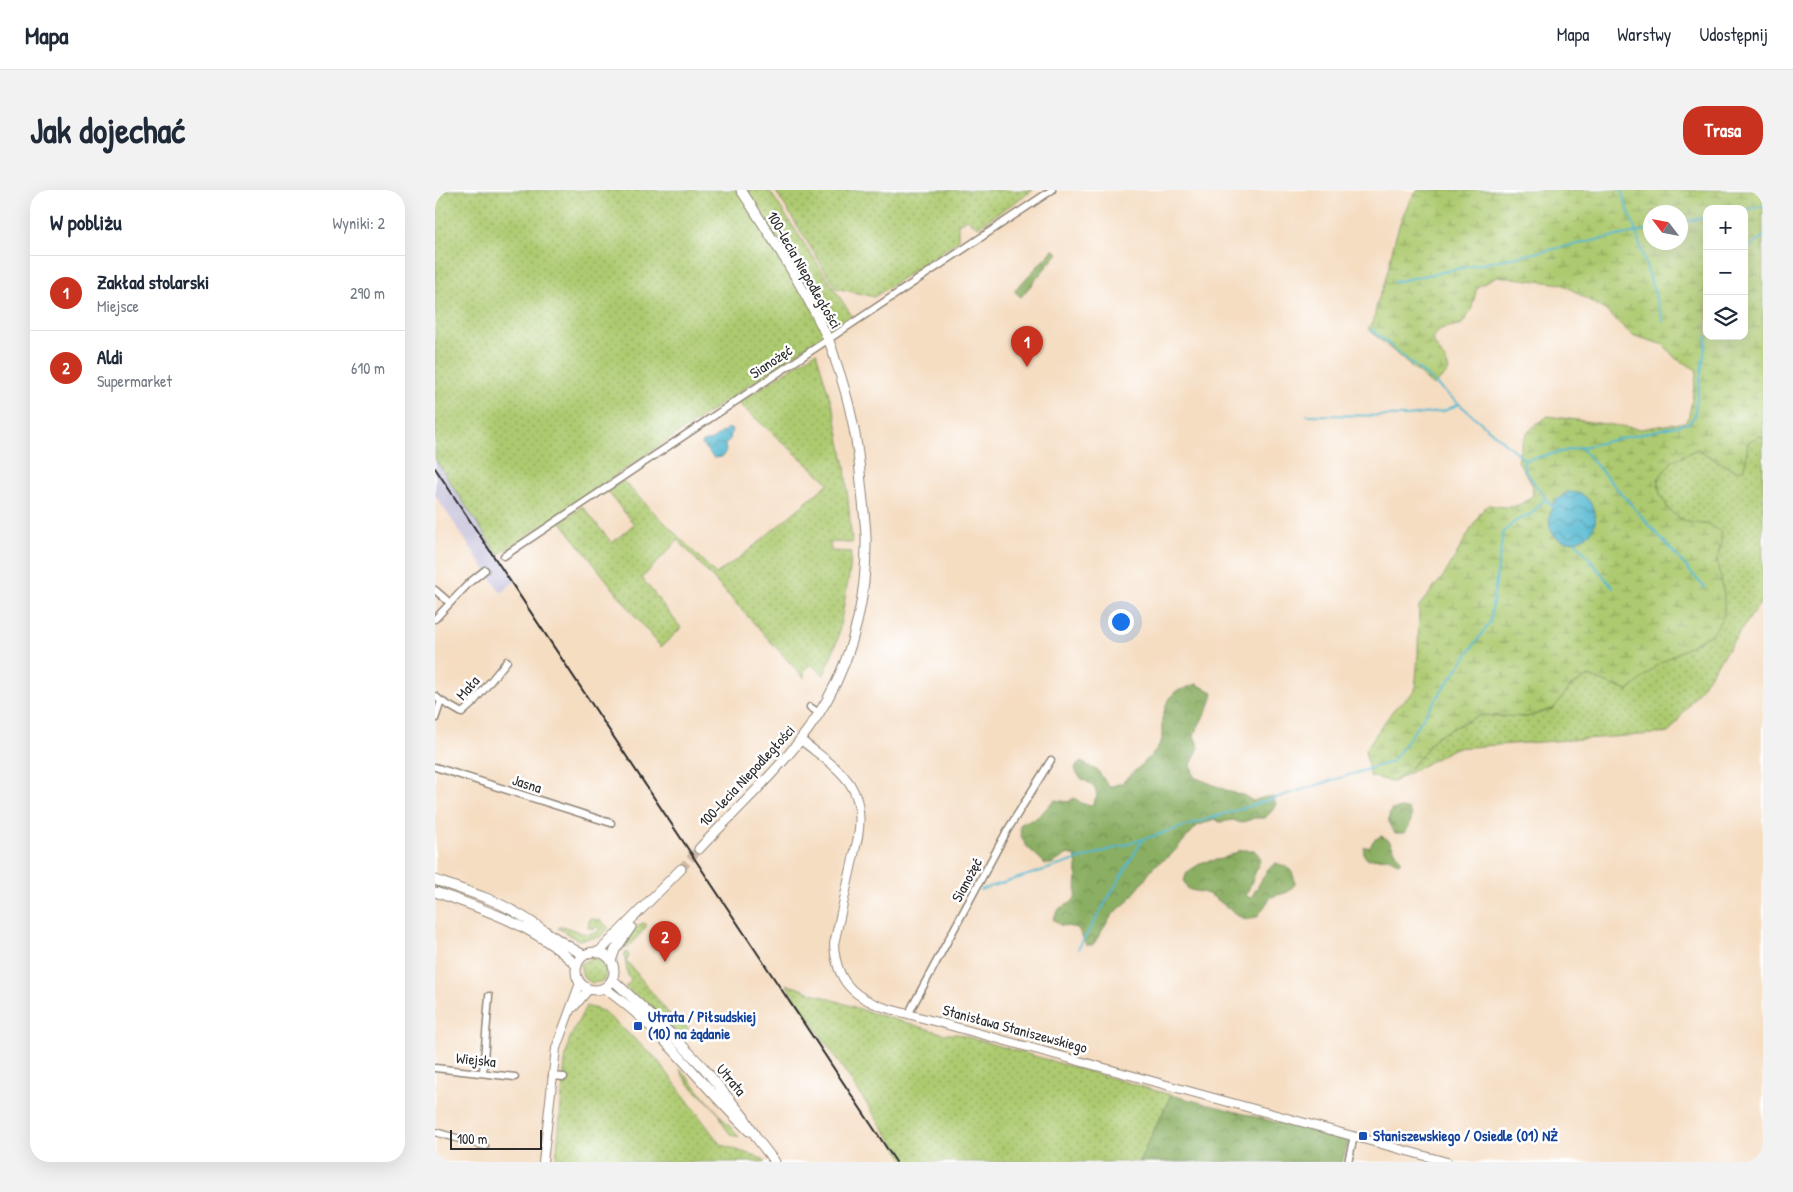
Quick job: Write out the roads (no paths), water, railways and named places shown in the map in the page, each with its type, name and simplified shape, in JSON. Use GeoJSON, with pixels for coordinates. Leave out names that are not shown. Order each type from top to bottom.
{"type":"FeatureCollection","features":[{"type":"Feature","properties":{"kind":"main road","name":"100-lecia Niepodległości"},"geometry":{"type":"LineString","coordinates":[[699,849],[801,740],[819,713],[835,684],[852,646],[862,594],[866,548],[856,435],[847,398],[828,338],[797,280],[741,190]]}},
{"type":"Feature","properties":{"kind":"main road"},"geometry":{"type":"LineString","coordinates":[[598,953],[681,869]]}},
{"type":"Feature","properties":{"kind":"main road"},"geometry":{"type":"LineString","coordinates":[[435,880],[513,910],[585,956]]}},
{"type":"Feature","properties":{"kind":"main road"},"geometry":{"type":"LineString","coordinates":[[435,892],[502,916],[518,924],[551,944],[577,966]]}},
{"type":"Feature","properties":{"kind":"main road"},"geometry":{"type":"LineString","coordinates":[[611,961],[598,953],[590,953],[585,956],[577,966],[577,978],[580,983],[589,990],[594,990],[604,988],[612,979],[613,969],[611,961],[615,950],[653,898]]}},
{"type":"Feature","properties":{"kind":"main road","name":"Utrata"},"geometry":{"type":"LineString","coordinates":[[612,979],[671,1033],[703,1067],[744,1117],[758,1140],[775,1162]]}},
{"type":"Feature","properties":{"kind":"main road","name":"Utrata"},"geometry":{"type":"LineString","coordinates":[[604,988],[667,1042],[730,1113],[758,1140]]}},
{"type":"Feature","properties":{"kind":"street","name":"Sianożęć"},"geometry":{"type":"LineString","coordinates":[[504,556],[1052,190]]}},
{"type":"Feature","properties":{"kind":"street"},"geometry":{"type":"LineString","coordinates":[[435,619],[485,570]]}},
{"type":"Feature","properties":{"kind":"street"},"geometry":{"type":"LineString","coordinates":[[435,590],[450,603]]}},
{"type":"Feature","properties":{"kind":"street","name":"Mała"},"geometry":{"type":"LineString","coordinates":[[441,701],[462,712],[472,704],[507,661]]}},
{"type":"Feature","properties":{"kind":"street"},"geometry":{"type":"LineString","coordinates":[[435,696],[441,701],[435,719]]}},
{"type":"Feature","properties":{"kind":"street"},"geometry":{"type":"LineString","coordinates":[[810,708],[819,713]]}},
{"type":"Feature","properties":{"kind":"street","name":"Stanisława Staniszewskiego"},"geometry":{"type":"LineString","coordinates":[[801,740],[839,771],[852,785],[860,804],[861,820],[858,837],[834,944],[837,967],[845,983],[862,998],[909,1014],[1447,1162]]}},
{"type":"Feature","properties":{"kind":"street","name":"Sianożęć"},"geometry":{"type":"LineString","coordinates":[[909,1014],[1007,831],[1051,760]]}},
{"type":"Feature","properties":{"kind":"street","name":"Jasna"},"geometry":{"type":"LineString","coordinates":[[435,767],[611,823]]}},
{"type":"Feature","properties":{"kind":"street"},"geometry":{"type":"LineString","coordinates":[[543,1162],[558,1038],[580,983]]}},
{"type":"Feature","properties":{"kind":"street"},"geometry":{"type":"LineString","coordinates":[[570,1012],[589,990]]}},
{"type":"Feature","properties":{"kind":"street"},"geometry":{"type":"LineString","coordinates":[[483,1072],[489,996]]}},
{"type":"Feature","properties":{"kind":"street","name":"Wiejska"},"geometry":{"type":"LineString","coordinates":[[435,1068],[515,1077]]}},
{"type":"Feature","properties":{"kind":"street"},"geometry":{"type":"LineString","coordinates":[[552,1076],[563,1077]]}},
{"type":"Feature","properties":{"kind":"street"},"geometry":{"type":"LineString","coordinates":[[435,1132],[485,1146]]}},
{"type":"Feature","properties":{"kind":"street"},"geometry":{"type":"LineString","coordinates":[[1348,1162],[1354,1136]]}},
{"type":"Feature","properties":{"kind":"water"},"geometry":{"type":"Polygon","coordinates":[[[728,428],[732,430],[730,439],[725,445],[726,451],[722,457],[714,458],[702,445],[703,442],[712,440],[728,428]]]}},
{"type":"Feature","properties":{"kind":"water"},"geometry":{"type":"Polygon","coordinates":[[[1568,492],[1580,494],[1588,499],[1592,506],[1595,520],[1591,531],[1583,538],[1571,541],[1561,539],[1552,533],[1549,520],[1554,502],[1568,492]]]}},
{"type":"Feature","properties":{"kind":"waterway"},"geometry":{"type":"LineString","coordinates":[[1621,190],[1663,321]]}},
{"type":"Feature","properties":{"kind":"waterway"},"geometry":{"type":"LineString","coordinates":[[1748,209],[1763,206]]}},
{"type":"Feature","properties":{"kind":"waterway"},"geometry":{"type":"LineString","coordinates":[[1688,221],[1703,218]]}},
{"type":"Feature","properties":{"kind":"waterway"},"geometry":{"type":"LineString","coordinates":[[1394,282],[1643,231]]}},
{"type":"Feature","properties":{"kind":"waterway"},"geometry":{"type":"LineString","coordinates":[[1745,250],[1763,237]]}},
{"type":"Feature","properties":{"kind":"waterway"},"geometry":{"type":"LineString","coordinates":[[1371,329],[1525,460]]}},
{"type":"Feature","properties":{"kind":"waterway"},"geometry":{"type":"LineString","coordinates":[[1552,507],[1526,472],[1523,463],[1525,460],[1689,423],[1694,417],[1706,340]]}},
{"type":"Feature","properties":{"kind":"waterway"},"geometry":{"type":"LineString","coordinates":[[1307,415],[1408,416],[1444,411],[1459,404]]}},
{"type":"Feature","properties":{"kind":"waterway"},"geometry":{"type":"LineString","coordinates":[[1581,448],[1705,588]]}},
{"type":"Feature","properties":{"kind":"waterway"},"geometry":{"type":"LineString","coordinates":[[980,890],[1391,762],[1490,622],[1503,533],[1514,522],[1531,514],[1545,499]]}},
{"type":"Feature","properties":{"kind":"waterway"},"geometry":{"type":"LineString","coordinates":[[1576,542],[1613,588]]}},
{"type":"Feature","properties":{"kind":"waterway"},"geometry":{"type":"LineString","coordinates":[[1078,949],[1143,839]]}},
{"type":"Feature","properties":{"kind":"tunnel"},"geometry":{"type":"LineString","coordinates":[[681,869],[699,849]]}},
{"type":"Feature","properties":{"kind":"railway"},"geometry":{"type":"LineString","coordinates":[[435,468],[896,1162]]}},
{"type":"Feature","properties":{"kind":"place","name":"Zakład stolarski"},"geometry":{"type":"Point","coordinates":[1027,367]}},
{"type":"Feature","properties":{"kind":"place","name":"Aldi"},"geometry":{"type":"Point","coordinates":[665,962]}},
{"type":"Feature","properties":{"kind":"place","name":"Utrata / Piłsudskiej (10) na żądanie"},"geometry":{"type":"Point","coordinates":[638,1026]}},
{"type":"Feature","properties":{"kind":"place","name":"Staniszewskiego / Osiedle (01) NŻ"},"geometry":{"type":"Point","coordinates":[1363,1136]}}]}
